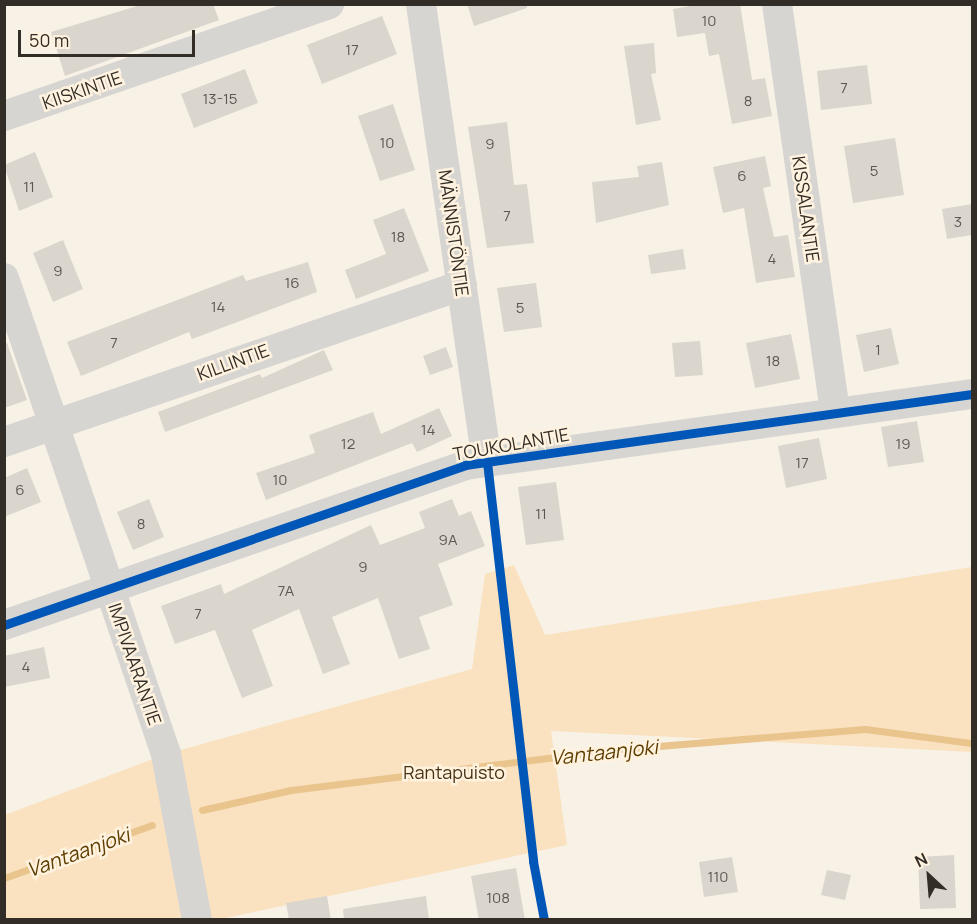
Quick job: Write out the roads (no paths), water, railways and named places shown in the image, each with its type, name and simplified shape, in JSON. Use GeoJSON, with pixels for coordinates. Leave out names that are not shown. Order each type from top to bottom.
{"type":"FeatureCollection","features":[{"type":"Feature","properties":{"kind":"street","name":"KIISKINTIE"},"geometry":{"type":"LineString","coordinates":[[4,116],[329,4]]}},
{"type":"Feature","properties":{"kind":"street","name":"MÄNNISTÖNTIE"},"geometry":{"type":"LineString","coordinates":[[421,4],[487,462]]}},
{"type":"Feature","properties":{"kind":"street","name":"KISSALANTIE"},"geometry":{"type":"LineString","coordinates":[[777,4],[835,413]]}},
{"type":"Feature","properties":{"kind":"street","name":"IMPIVAARANTIE"},"geometry":{"type":"LineString","coordinates":[[4,278],[166,754],[197,920]]}},
{"type":"Feature","properties":{"kind":"street","name":"KILLINTIE"},"geometry":{"type":"LineString","coordinates":[[4,442],[462,285]]}},
{"type":"Feature","properties":{"kind":"street","name":"TOUKOLANTIE"},"geometry":{"type":"LineString","coordinates":[[4,625],[110,592],[487,462],[972,394]]}},
{"type":"Feature","properties":{"kind":"waterway","name":"Vantaanjoki"},"geometry":{"type":"LineString","coordinates":[[202,810],[291,790],[610,750],[865,729],[972,743]]}},
{"type":"Feature","properties":{"kind":"waterway","name":"Vantaanjoki"},"geometry":{"type":"LineString","coordinates":[[4,878],[152,825]]}},
{"type":"Feature","properties":{"kind":"park label","name":"Rantapuisto"},"geometry":{"type":"Point","coordinates":[454,772]}}]}
